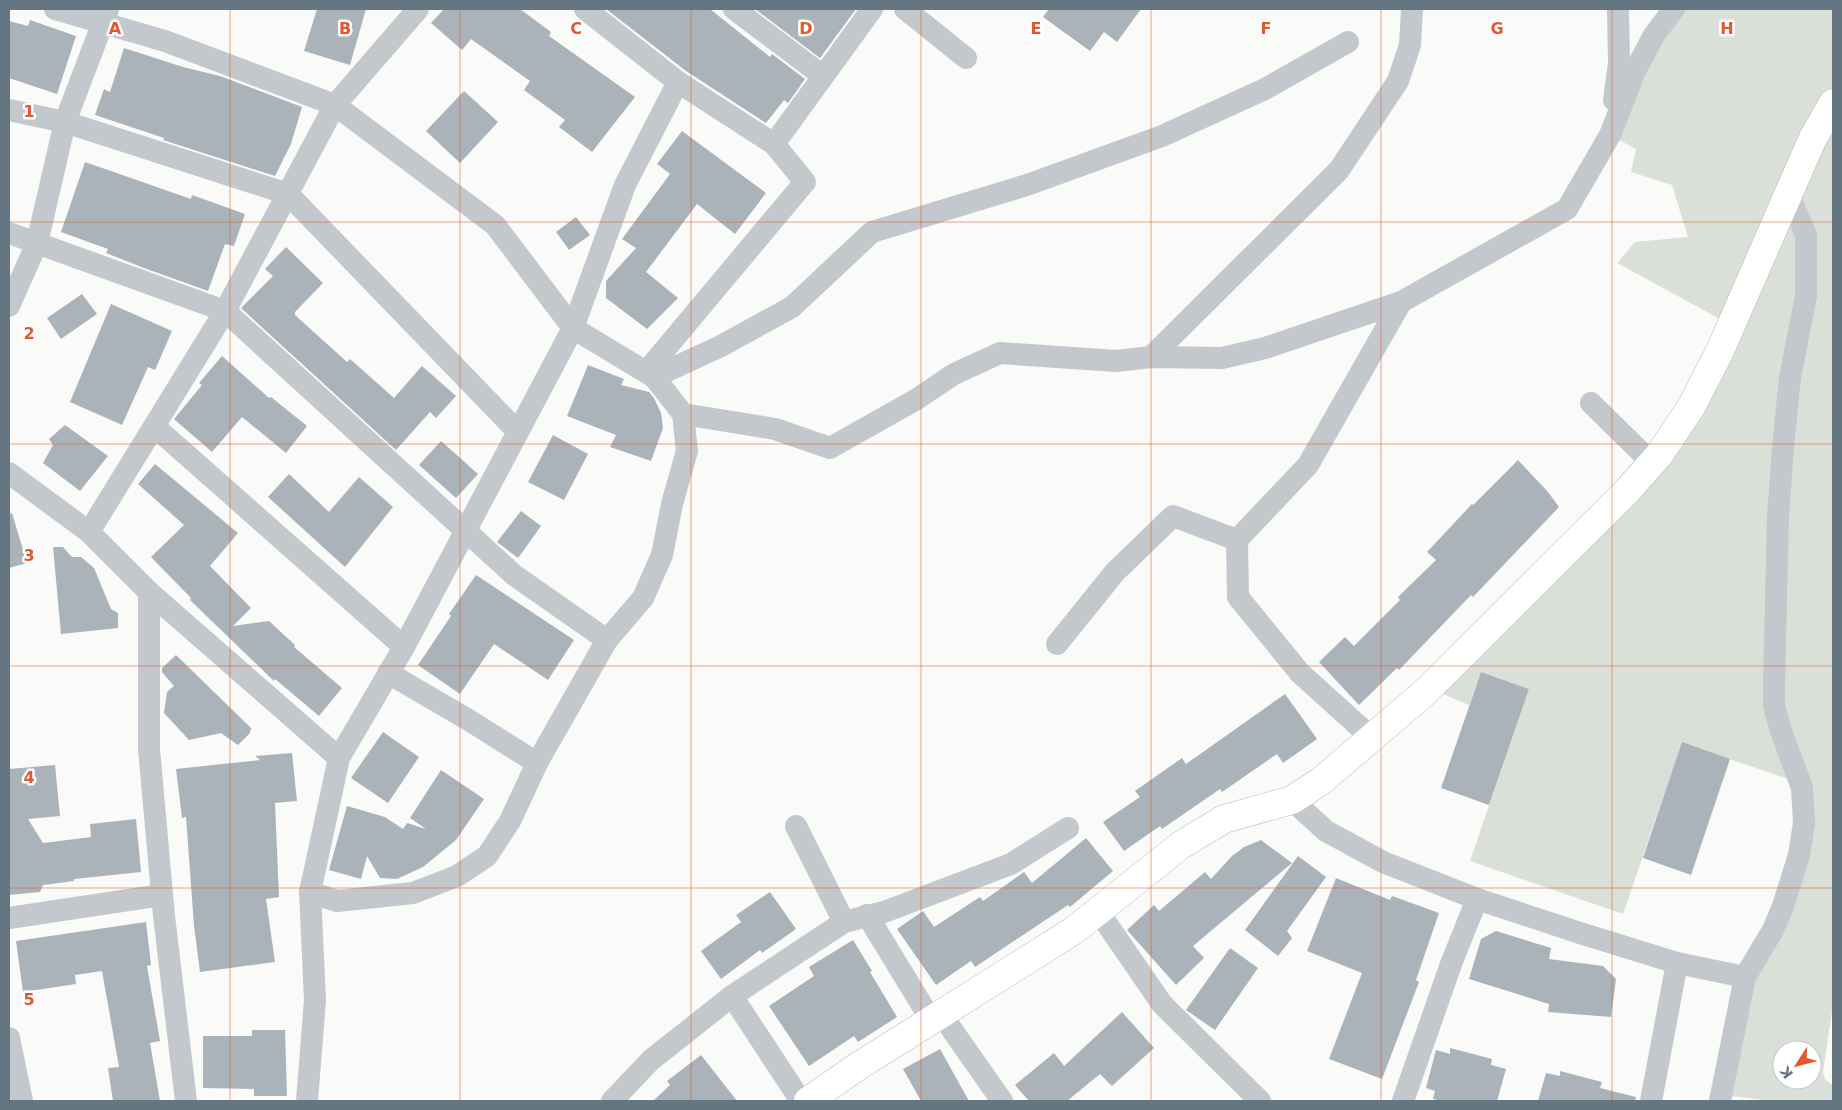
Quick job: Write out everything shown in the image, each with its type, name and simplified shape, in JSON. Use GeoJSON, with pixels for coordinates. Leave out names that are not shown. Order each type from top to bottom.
{"type":"FeatureCollection","features":[{"type":"Feature","properties":{"kind":"main road"},"geometry":{"type":"LineString","coordinates":[[808,1101],[857,1066],[1073,932],[1181,844],[1224,819],[1292,800],[1321,782],[1423,694],[1627,491],[1652,463],[1691,407],[1720,353],[1788,193],[1812,140],[1833,103]]}},
{"type":"Feature","properties":{"kind":"street"},"geometry":{"type":"LineString","coordinates":[[55,9],[105,16],[336,105],[496,226],[573,328],[650,375],[683,414],[687,451],[672,504],[662,555],[643,598],[607,640],[538,763],[510,821],[487,856],[456,876],[413,893],[337,901],[310,892]]}},
{"type":"Feature","properties":{"kind":"street"},"geometry":{"type":"LineString","coordinates":[[89,532],[225,311],[336,105],[418,9]]}},
{"type":"Feature","properties":{"kind":"street"},"geometry":{"type":"LineString","coordinates":[[585,9],[678,82],[774,144],[805,182],[650,375]]}},
{"type":"Feature","properties":{"kind":"street"},"geometry":{"type":"LineString","coordinates":[[734,9],[823,76]]}},
{"type":"Feature","properties":{"kind":"street"},"geometry":{"type":"LineString","coordinates":[[774,144],[872,9]]}},
{"type":"Feature","properties":{"kind":"street"},"geometry":{"type":"LineString","coordinates":[[905,9],[966,58]]}},
{"type":"Feature","properties":{"kind":"street"},"geometry":{"type":"LineString","coordinates":[[1151,357],[1339,170],[1398,81],[1410,45],[1412,9]]}},
{"type":"Feature","properties":{"kind":"street"},"geometry":{"type":"LineString","coordinates":[[1610,136],[1619,62],[1618,9]]}},
{"type":"Feature","properties":{"kind":"street"},"geometry":{"type":"LineString","coordinates":[[683,414],[775,429],[830,448],[917,399],[954,374],[1000,353],[1116,361],[1151,357],[1222,358],[1265,348],[1401,302],[1567,209],[1610,136],[1635,71],[1654,35],[1674,9]]}},
{"type":"Feature","properties":{"kind":"street"},"geometry":{"type":"LineString","coordinates":[[9,306],[37,243],[65,122],[105,16]]}},
{"type":"Feature","properties":{"kind":"street"},"geometry":{"type":"LineString","coordinates":[[650,375],[722,346],[792,308],[872,232],[1027,185],[1162,136],[1265,89],[1348,42]]}},
{"type":"Feature","properties":{"kind":"street"},"geometry":{"type":"LineString","coordinates":[[306,1101],[315,1000],[310,892],[339,758],[404,647],[573,328],[625,186],[678,82]]}},
{"type":"Feature","properties":{"kind":"street"},"geometry":{"type":"LineString","coordinates":[[9,110],[65,122],[288,194],[518,432]]}},
{"type":"Feature","properties":{"kind":"street"},"geometry":{"type":"LineString","coordinates":[[1720,1101],[1745,977],[1773,930],[1799,855],[1804,822],[1802,788],[1780,728],[1774,705],[1778,517],[1782,447],[1790,378],[1806,296],[1806,235],[1788,193]]}},
{"type":"Feature","properties":{"kind":"street"},"geometry":{"type":"LineString","coordinates":[[9,233],[225,311],[514,576],[607,640]]}},
{"type":"Feature","properties":{"kind":"street"},"geometry":{"type":"LineString","coordinates":[[1373,739],[1300,673],[1238,597],[1237,540],[1308,465],[1401,302]]}},
{"type":"Feature","properties":{"kind":"street"},"geometry":{"type":"LineString","coordinates":[[1591,404],[1652,463]]}},
{"type":"Feature","properties":{"kind":"street"},"geometry":{"type":"LineString","coordinates":[[155,427],[404,647]]}},
{"type":"Feature","properties":{"kind":"street"},"geometry":{"type":"LineString","coordinates":[[9,473],[89,532],[149,592],[339,758]]}},
{"type":"Feature","properties":{"kind":"street"},"geometry":{"type":"LineString","coordinates":[[1057,644],[1115,572],[1173,516],[1237,540]]}},
{"type":"Feature","properties":{"kind":"street"},"geometry":{"type":"LineString","coordinates":[[149,592],[149,749],[162,895],[186,1101]]}},
{"type":"Feature","properties":{"kind":"street"},"geometry":{"type":"LineString","coordinates":[[388,673],[538,763]]}},
{"type":"Feature","properties":{"kind":"street"},"geometry":{"type":"LineString","coordinates":[[1292,800],[1326,830],[1384,862],[1478,899],[1677,963],[1745,977]]}},
{"type":"Feature","properties":{"kind":"street"},"geometry":{"type":"LineString","coordinates":[[796,826],[844,922]]}},
{"type":"Feature","properties":{"kind":"street"},"geometry":{"type":"LineString","coordinates":[[612,1101],[652,1060],[732,996],[844,922],[884,912],[1010,864],[1068,828]]}},
{"type":"Feature","properties":{"kind":"street"},"geometry":{"type":"LineString","coordinates":[[9,918],[162,895]]}},
{"type":"Feature","properties":{"kind":"street"},"geometry":{"type":"LineString","coordinates":[[1403,1101],[1451,964],[1478,899]]}},
{"type":"Feature","properties":{"kind":"street"},"geometry":{"type":"LineString","coordinates":[[1098,911],[1162,1004],[1260,1101]]}},
{"type":"Feature","properties":{"kind":"street"},"geometry":{"type":"LineString","coordinates":[[867,915],[936,1017],[1002,1101]]}},
{"type":"Feature","properties":{"kind":"street"},"geometry":{"type":"LineString","coordinates":[[1651,1101],[1677,963]]}},
{"type":"Feature","properties":{"kind":"street"},"geometry":{"type":"LineString","coordinates":[[732,996],[801,1101]]}},
{"type":"Feature","properties":{"kind":"street"},"geometry":{"type":"LineString","coordinates":[[9,1038],[22,1101]]}},
{"type":"Feature","properties":{"kind":"shaded area"},"geometry":{"type":"Polygon","coordinates":[[[1674,9],[1833,9],[1833,1004],[1823,1073],[1825,1079],[1833,1086],[1833,1101],[1773,1101],[1722,1095],[1745,977],[1783,906],[1800,783],[1682,743],[1623,914],[1470,861],[1529,689],[1481,672],[1469,705],[1429,688],[1627,491],[1731,325],[1617,263],[1635,242],[1688,237],[1672,185],[1631,172],[1636,149],[1610,135],[1674,9]]]}},
{"type":"Feature","properties":{"kind":"building"},"geometry":{"type":"Polygon","coordinates":[[[317,9],[366,9],[350,65],[304,51],[317,9]]]}},
{"type":"Feature","properties":{"kind":"building"},"geometry":{"type":"Polygon","coordinates":[[[444,9],[520,9],[551,32],[549,36],[635,97],[592,152],[559,127],[565,120],[524,90],[530,81],[471,39],[462,50],[431,23],[444,9]]]}},
{"type":"Feature","properties":{"kind":"building"},"geometry":{"type":"Polygon","coordinates":[[[606,9],[710,9],[770,57],[772,54],[805,79],[788,103],[784,100],[766,123],[686,71],[606,9]]]}},
{"type":"Feature","properties":{"kind":"building"},"geometry":{"type":"Polygon","coordinates":[[[755,9],[856,9],[820,58],[755,9]]]}},
{"type":"Feature","properties":{"kind":"building"},"geometry":{"type":"Polygon","coordinates":[[[1049,9],[1141,9],[1117,42],[1104,32],[1090,51],[1043,17],[1049,9]]]}},
{"type":"Feature","properties":{"kind":"building"},"geometry":{"type":"Polygon","coordinates":[[[30,20],[76,36],[57,94],[9,78],[9,21],[28,26],[30,20]]]}},
{"type":"Feature","properties":{"kind":"building"},"geometry":{"type":"Polygon","coordinates":[[[124,48],[183,67],[220,76],[302,107],[291,144],[275,176],[163,140],[164,138],[95,115],[104,89],[110,92],[124,48]]]}},
{"type":"Feature","properties":{"kind":"building"},"geometry":{"type":"Polygon","coordinates":[[[464,91],[498,122],[460,163],[426,131],[464,91]]]}},
{"type":"Feature","properties":{"kind":"building"},"geometry":{"type":"Polygon","coordinates":[[[682,131],[766,193],[735,234],[697,204],[646,272],[678,298],[647,329],[606,298],[606,281],[636,248],[622,239],[670,174],[657,164],[682,131]]]}},
{"type":"Feature","properties":{"kind":"building"},"geometry":{"type":"Polygon","coordinates":[[[85,162],[191,199],[192,195],[245,214],[234,246],[225,244],[208,291],[106,253],[108,249],[61,232],[85,162]]]}},
{"type":"Feature","properties":{"kind":"building"},"geometry":{"type":"Polygon","coordinates":[[[576,217],[590,235],[569,250],[556,232],[576,217]]]}},
{"type":"Feature","properties":{"kind":"building"},"geometry":{"type":"Polygon","coordinates":[[[286,247],[323,283],[295,312],[295,315],[347,362],[350,359],[394,398],[422,366],[456,396],[436,418],[430,412],[396,450],[241,308],[273,276],[265,269],[286,247]]]}},
{"type":"Feature","properties":{"kind":"building"},"geometry":{"type":"Polygon","coordinates":[[[82,294],[97,314],[61,339],[47,318],[82,294]]]}},
{"type":"Feature","properties":{"kind":"building"},"geometry":{"type":"Polygon","coordinates":[[[111,304],[172,331],[155,370],[148,367],[122,425],[70,402],[111,304]]]}},
{"type":"Feature","properties":{"kind":"building"},"geometry":{"type":"Polygon","coordinates":[[[222,356],[269,398],[271,397],[307,426],[286,453],[242,417],[212,452],[174,419],[202,385],[199,383],[222,356]]]}},
{"type":"Feature","properties":{"kind":"building"},"geometry":{"type":"Polygon","coordinates":[[[588,365],[624,379],[621,385],[649,392],[654,398],[661,413],[663,428],[651,461],[610,447],[616,435],[567,416],[588,365]]]}},
{"type":"Feature","properties":{"kind":"building"},"geometry":{"type":"Polygon","coordinates":[[[65,425],[108,456],[80,491],[43,463],[53,445],[49,439],[65,425]]]}},
{"type":"Feature","properties":{"kind":"building"},"geometry":{"type":"Polygon","coordinates":[[[553,435],[588,454],[564,500],[528,482],[553,435]]]}},
{"type":"Feature","properties":{"kind":"building"},"geometry":{"type":"Polygon","coordinates":[[[441,441],[478,474],[456,498],[419,465],[441,441]]]}},
{"type":"Feature","properties":{"kind":"building"},"geometry":{"type":"Polygon","coordinates":[[[1518,460],[1548,492],[1559,507],[1473,597],[1471,595],[1399,670],[1397,668],[1359,705],[1319,662],[1345,637],[1354,646],[1400,600],[1398,597],[1436,560],[1427,552],[1472,504],[1518,460]]]}},
{"type":"Feature","properties":{"kind":"building"},"geometry":{"type":"Polygon","coordinates":[[[155,464],[238,533],[210,566],[251,608],[233,626],[269,621],[295,645],[294,647],[342,688],[319,716],[275,679],[274,681],[190,600],[191,598],[151,557],[184,525],[138,484],[155,464]]]}},
{"type":"Feature","properties":{"kind":"building"},"geometry":{"type":"Polygon","coordinates":[[[289,474],[329,512],[359,477],[393,507],[345,567],[268,497],[289,474]]]}},
{"type":"Feature","properties":{"kind":"building"},"geometry":{"type":"Polygon","coordinates":[[[521,511],[541,526],[518,558],[497,542],[521,511]]]}},
{"type":"Feature","properties":{"kind":"building"},"geometry":{"type":"Polygon","coordinates":[[[12,513],[27,563],[9,568],[9,514],[12,513]]]}},
{"type":"Feature","properties":{"kind":"building"},"geometry":{"type":"Polygon","coordinates":[[[53,547],[63,547],[72,557],[81,557],[94,568],[111,609],[118,613],[118,628],[61,634],[53,547]]]}},
{"type":"Feature","properties":{"kind":"building"},"geometry":{"type":"Polygon","coordinates":[[[476,575],[574,640],[548,680],[494,644],[460,694],[418,665],[451,616],[449,614],[476,575]]]}},
{"type":"Feature","properties":{"kind":"building"},"geometry":{"type":"Polygon","coordinates":[[[176,655],[251,728],[250,733],[238,745],[221,733],[189,740],[164,713],[167,692],[174,686],[162,672],[162,668],[176,655]]]}},
{"type":"Feature","properties":{"kind":"building"},"geometry":{"type":"Polygon","coordinates":[[[1481,672],[1529,689],[1489,805],[1441,788],[1481,672]]]}},
{"type":"Feature","properties":{"kind":"building"},"geometry":{"type":"Polygon","coordinates":[[[1285,694],[1317,739],[1283,763],[1277,754],[1222,792],[1220,789],[1162,829],[1160,826],[1124,851],[1103,822],[1140,797],[1135,791],[1182,758],[1186,764],[1285,694]]]}},
{"type":"Feature","properties":{"kind":"building"},"geometry":{"type":"Polygon","coordinates":[[[383,732],[419,757],[388,803],[351,778],[383,732]]]}},
{"type":"Feature","properties":{"kind":"building"},"geometry":{"type":"Polygon","coordinates":[[[1682,742],[1730,759],[1691,875],[1643,858],[1682,742]]]}},
{"type":"Feature","properties":{"kind":"building"},"geometry":{"type":"Polygon","coordinates":[[[292,753],[297,801],[275,803],[279,897],[266,899],[275,962],[200,972],[194,926],[186,817],[182,818],[176,769],[260,760],[255,756],[292,753]]]}},
{"type":"Feature","properties":{"kind":"building"},"geometry":{"type":"Polygon","coordinates":[[[55,765],[60,816],[28,819],[43,843],[91,837],[90,824],[136,819],[141,872],[74,879],[74,881],[43,885],[40,892],[9,895],[9,769],[55,765]]]}},
{"type":"Feature","properties":{"kind":"building"},"geometry":{"type":"Polygon","coordinates":[[[441,770],[484,799],[456,840],[423,867],[397,879],[380,878],[367,856],[361,879],[329,870],[347,806],[385,817],[403,829],[407,823],[426,829],[410,818],[441,770]]]}},
{"type":"Feature","properties":{"kind":"building"},"geometry":{"type":"Polygon","coordinates":[[[1086,838],[1113,871],[1070,907],[1068,905],[975,967],[971,961],[936,985],[897,929],[923,911],[934,927],[980,897],[983,901],[1024,872],[1032,883],[1086,838]]]}},
{"type":"Feature","properties":{"kind":"building"},"geometry":{"type":"Polygon","coordinates":[[[1261,840],[1292,863],[1193,946],[1204,958],[1176,985],[1127,930],[1154,905],[1159,911],[1205,872],[1211,879],[1232,856],[1244,847],[1261,840]]]}},
{"type":"Feature","properties":{"kind":"building"},"geometry":{"type":"Polygon","coordinates":[[[1298,856],[1326,877],[1287,931],[1292,938],[1278,956],[1245,930],[1298,856]]]}},
{"type":"Feature","properties":{"kind":"building"},"geometry":{"type":"Polygon","coordinates":[[[1336,878],[1390,900],[1392,896],[1439,913],[1416,980],[1419,982],[1382,1079],[1329,1059],[1362,973],[1307,951],[1336,878]]]}},
{"type":"Feature","properties":{"kind":"building"},"geometry":{"type":"Polygon","coordinates":[[[770,892],[796,929],[762,953],[760,950],[721,979],[701,951],[741,922],[736,915],[770,892]]]}},
{"type":"Feature","properties":{"kind":"building"},"geometry":{"type":"Polygon","coordinates":[[[146,922],[151,965],[147,966],[160,1041],[150,1043],[160,1101],[113,1101],[108,1068],[119,1067],[102,971],[75,975],[76,984],[23,992],[16,941],[146,922]]]}},
{"type":"Feature","properties":{"kind":"building"},"geometry":{"type":"Polygon","coordinates":[[[1496,931],[1551,948],[1549,959],[1603,966],[1616,979],[1611,1017],[1548,1012],[1549,1004],[1469,979],[1481,939],[1496,931]]]}},
{"type":"Feature","properties":{"kind":"building"},"geometry":{"type":"Polygon","coordinates":[[[853,940],[897,1017],[858,1042],[854,1036],[809,1066],[769,1006],[814,976],[809,967],[853,940]]]}},
{"type":"Feature","properties":{"kind":"building"},"geometry":{"type":"Polygon","coordinates":[[[1230,948],[1258,968],[1215,1030],[1186,1010],[1230,948]]]}},
{"type":"Feature","properties":{"kind":"building"},"geometry":{"type":"Polygon","coordinates":[[[1122,1012],[1154,1048],[1112,1086],[1100,1074],[1067,1101],[1029,1101],[1015,1085],[1054,1053],[1064,1066],[1122,1012]]]}},
{"type":"Feature","properties":{"kind":"building"},"geometry":{"type":"Polygon","coordinates":[[[252,1030],[285,1030],[287,1096],[254,1096],[254,1089],[203,1088],[203,1036],[252,1036],[252,1030]]]}},
{"type":"Feature","properties":{"kind":"building"},"geometry":{"type":"Polygon","coordinates":[[[1450,1048],[1492,1059],[1491,1065],[1506,1069],[1497,1101],[1441,1101],[1433,1099],[1435,1091],[1426,1088],[1436,1050],[1450,1054],[1450,1048]]]}},
{"type":"Feature","properties":{"kind":"building"},"geometry":{"type":"Polygon","coordinates":[[[940,1049],[969,1101],[921,1101],[903,1069],[940,1049]]]}},
{"type":"Feature","properties":{"kind":"building"},"geometry":{"type":"Polygon","coordinates":[[[701,1055],[737,1101],[653,1101],[670,1085],[667,1081],[701,1055]]]}},
{"type":"Feature","properties":{"kind":"building"},"geometry":{"type":"Polygon","coordinates":[[[1560,1071],[1602,1082],[1600,1088],[1636,1097],[1635,1101],[1538,1101],[1546,1073],[1560,1076],[1560,1071]]]}}]}
